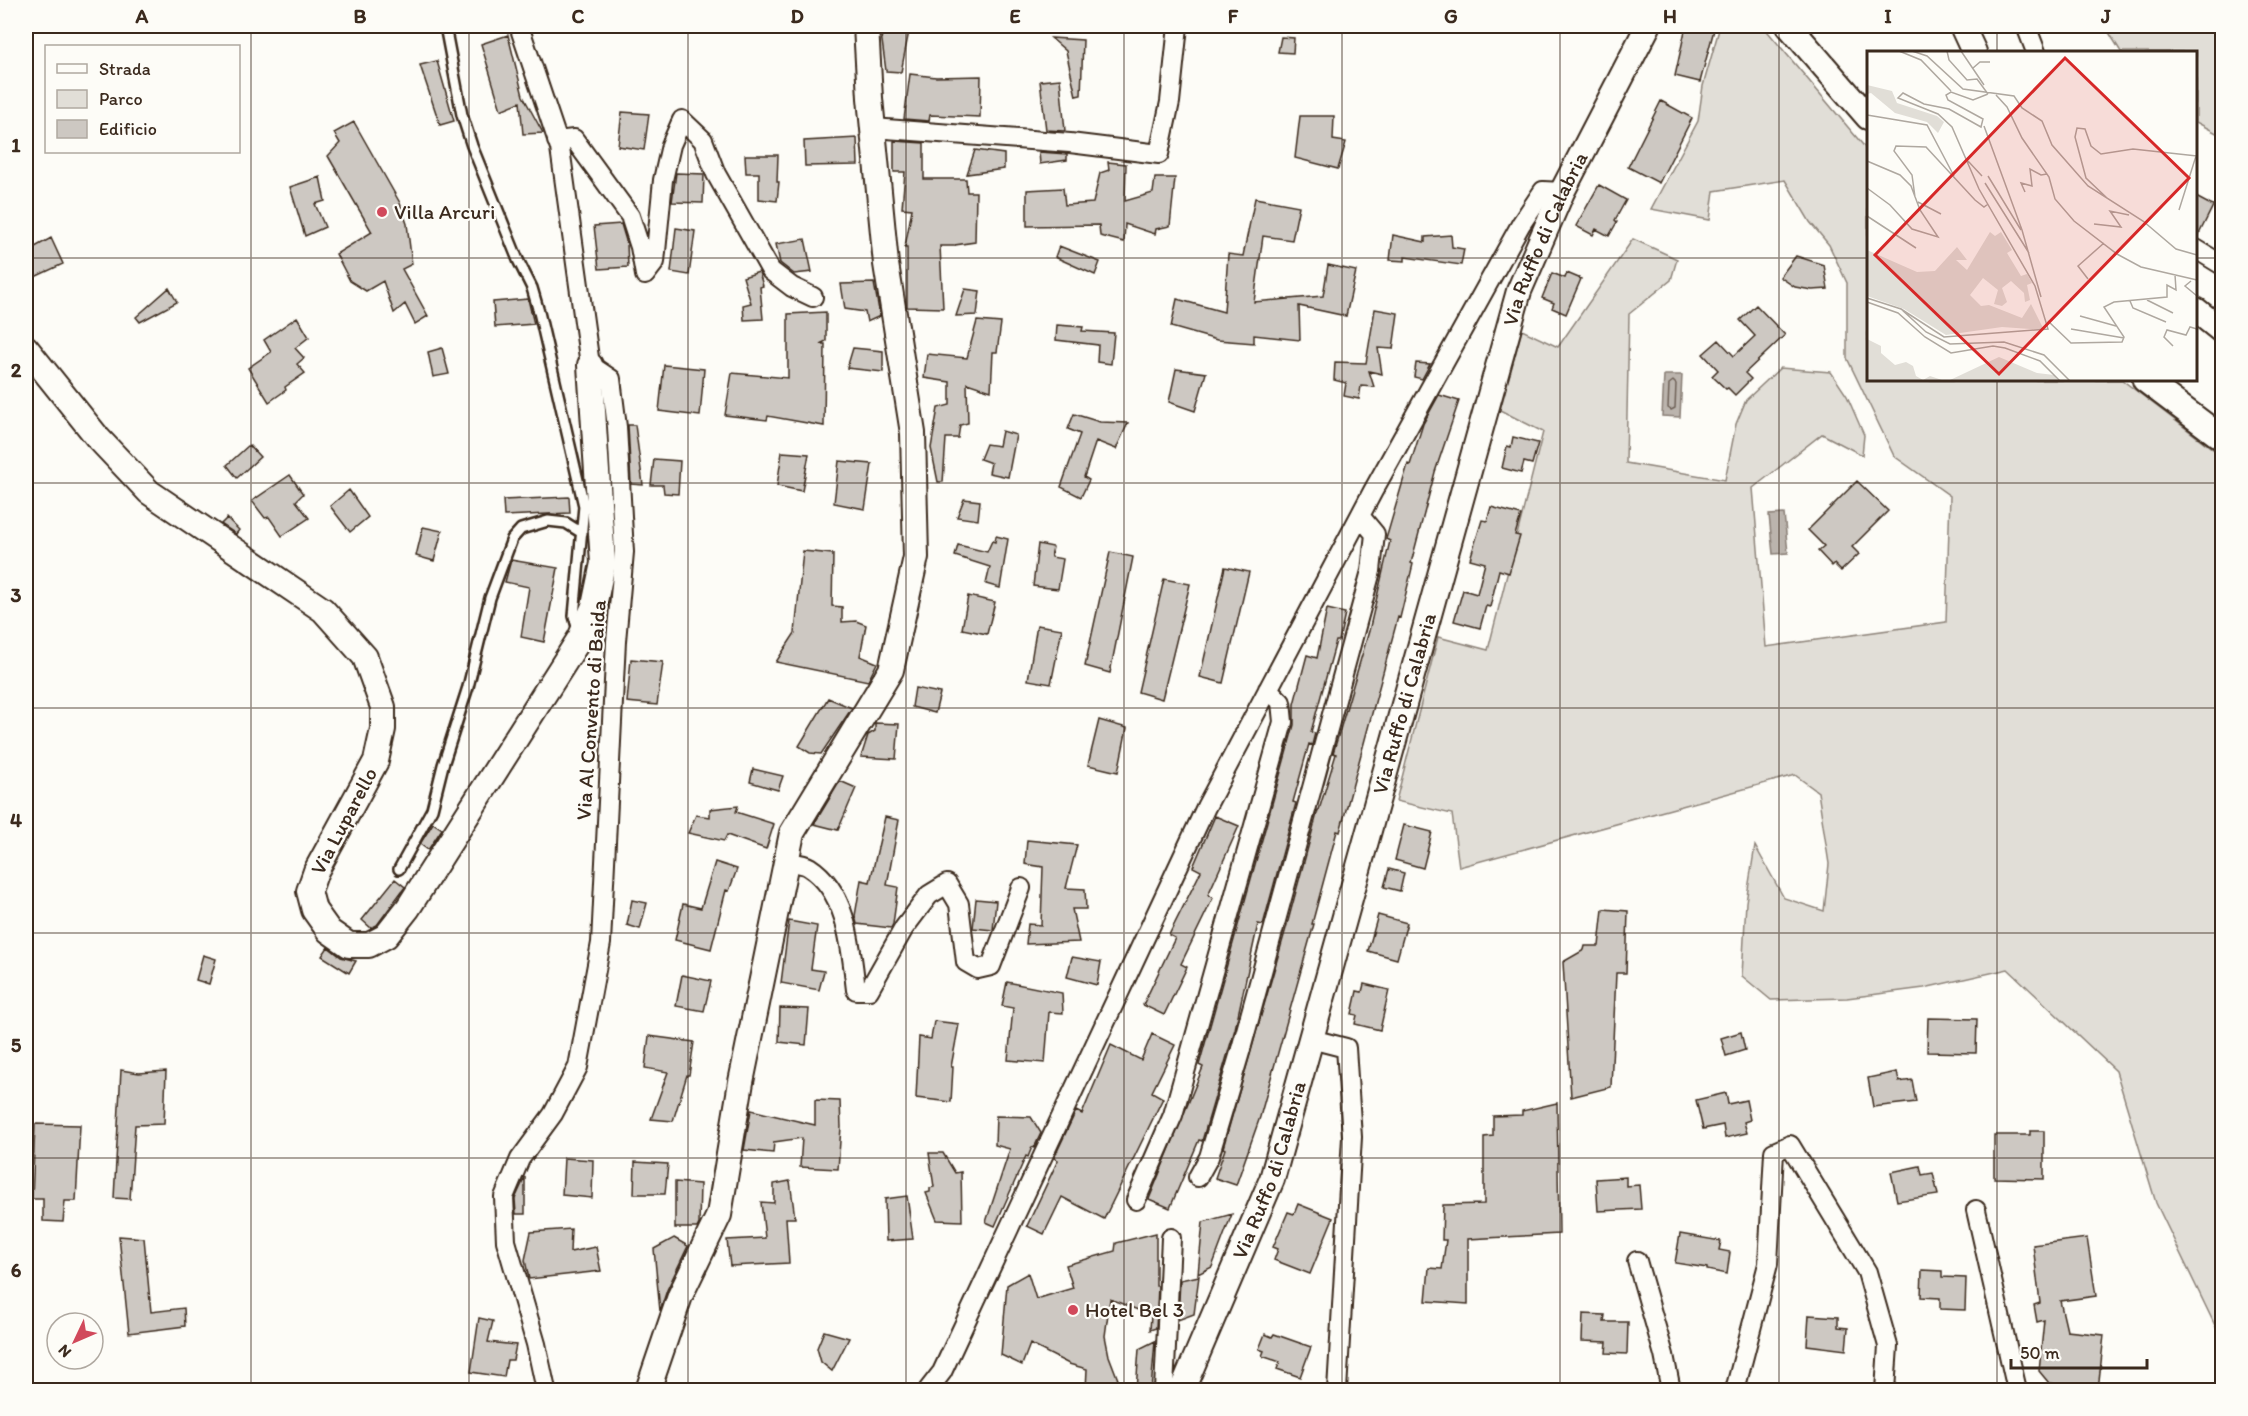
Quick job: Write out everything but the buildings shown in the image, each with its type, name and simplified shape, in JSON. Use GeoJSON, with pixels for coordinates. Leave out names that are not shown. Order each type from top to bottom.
{"type":"FeatureCollection","features":[{"type":"Feature","properties":{"kind":"street"},"geometry":{"type":"LineString","coordinates":[[519,26],[557,141],[590,365]]}},
{"type":"Feature","properties":{"kind":"street"},"geometry":{"type":"LineString","coordinates":[[648,1390],[680,1296],[719,1215],[741,1082],[792,833],[891,670],[916,557],[913,433],[886,264],[866,26]]}},
{"type":"Feature","properties":{"kind":"street"},"geometry":{"type":"LineString","coordinates":[[873,128],[1070,143],[1159,154],[1170,102],[1178,26]]}},
{"type":"Feature","properties":{"kind":"street","name":"Via Ruffo di Calabria"},"geometry":{"type":"LineString","coordinates":[[1182,1390],[1272,1179],[1519,291],[1562,192],[1648,26]]}},
{"type":"Feature","properties":{"kind":"street"},"geometry":{"type":"LineString","coordinates":[[1790,26],[1867,115]]}},
{"type":"Feature","properties":{"kind":"street"},"geometry":{"type":"LineString","coordinates":[[1962,26],[1974,51]]}},
{"type":"Feature","properties":{"kind":"street"},"geometry":{"type":"LineString","coordinates":[[2026,26],[2036,51]]}},
{"type":"Feature","properties":{"kind":"street"},"geometry":{"type":"LineString","coordinates":[[557,141],[574,139],[604,184],[630,216],[640,247],[645,275],[655,262],[663,180],[671,145],[682,120],[702,140],[716,174],[771,271],[792,287],[813,297]]}},
{"type":"Feature","properties":{"kind":"street"},"geometry":{"type":"LineString","coordinates":[[928,1390],[942,1372],[1206,807],[1268,689],[1360,516],[1521,224],[1543,191],[1562,192]]}},
{"type":"Feature","properties":{"kind":"street"},"geometry":{"type":"LineString","coordinates":[[2197,250],[2223,265]]}},
{"type":"Feature","properties":{"kind":"street"},"geometry":{"type":"LineString","coordinates":[[2197,311],[2223,331]]}},
{"type":"Feature","properties":{"kind":"street","name":"Via Luparello"},"geometry":{"type":"LineString","coordinates":[[26,348],[98,438],[149,492],[323,610],[365,657],[384,707],[383,729],[376,761],[316,871],[309,891],[314,910],[329,931],[349,945],[369,945],[386,936],[408,908],[580,638],[594,606],[603,562],[590,365]]}},
{"type":"Feature","properties":{"kind":"street","name":"Via Al Convento di Baida"},"geometry":{"type":"LineString","coordinates":[[546,1390],[536,1344],[506,1241],[504,1197],[520,1159],[553,1114],[578,1067],[601,943],[616,641],[624,552],[617,427],[611,379],[590,365]]}},
{"type":"Feature","properties":{"kind":"street"},"geometry":{"type":"LineString","coordinates":[[2146,381],[2223,438]]}},
{"type":"Feature","properties":{"kind":"street"},"geometry":{"type":"LineString","coordinates":[[1198,1177],[1209,1157],[1241,1049],[1371,571],[1375,534],[1360,516]]}},
{"type":"Feature","properties":{"kind":"street"},"geometry":{"type":"LineString","coordinates":[[1136,1200],[1173,1114],[1283,722],[1281,702],[1268,689]]}},
{"type":"Feature","properties":{"kind":"street"},"geometry":{"type":"LineString","coordinates":[[786,862],[808,866],[835,892],[846,926],[856,990],[869,990],[904,928],[929,895],[947,884],[959,904],[966,962],[978,969],[991,966],[1020,888]]}},
{"type":"Feature","properties":{"kind":"street"},"geometry":{"type":"LineString","coordinates":[[1311,1039],[1346,1048],[1347,1059],[1352,1137],[1337,1390]]}},
{"type":"Feature","properties":{"kind":"street"},"geometry":{"type":"LineString","coordinates":[[1735,1390],[1768,1264],[1773,1152],[1790,1145],[1867,1272],[1888,1346],[1885,1390]]}},
{"type":"Feature","properties":{"kind":"street"},"geometry":{"type":"LineString","coordinates":[[1976,1210],[2018,1390]]}},
{"type":"Feature","properties":{"kind":"street"},"geometry":{"type":"LineString","coordinates":[[1164,1390],[1171,1238]]}},
{"type":"Feature","properties":{"kind":"street"},"geometry":{"type":"LineString","coordinates":[[1637,1261],[1664,1355],[1671,1390]]}},
{"type":"Feature","properties":{"kind":"lane"},"geometry":{"type":"LineString","coordinates":[[445,26],[462,115],[472,146],[518,260],[532,288],[539,312],[584,506],[574,616],[580,638]]}},
{"type":"Feature","properties":{"kind":"lane"},"geometry":{"type":"LineString","coordinates":[[399,869],[432,809],[443,765],[468,687],[490,598],[512,538],[521,529],[548,521],[566,523],[582,533]]}},
{"type":"Feature","properties":{"kind":"green space"},"geometry":{"type":"Polygon","coordinates":[[[1720,26],[1763,26],[1867,150],[1867,381],[2123,381],[2222,456],[2222,1340],[2156,1203],[2116,1071],[2008,969],[1924,988],[1847,998],[1771,1000],[1742,976],[1746,902],[1755,846],[1784,898],[1824,911],[1829,864],[1818,792],[1795,775],[1459,867],[1452,814],[1396,801],[1438,637],[1488,650],[1543,432],[1500,410],[1522,330],[1558,347],[1633,239],[1677,259],[1671,280],[1629,314],[1626,463],[1725,480],[1736,424],[1746,400],[1780,368],[1831,372],[1847,396],[1864,435],[1862,455],[1822,434],[1753,488],[1766,647],[1946,622],[1950,496],[1894,456],[1847,358],[1847,283],[1829,245],[1810,222],[1785,180],[1714,191],[1710,220],[1651,209],[1698,121],[1703,86],[1720,26]]]}},
{"type":"Feature","properties":{"kind":"green space"},"geometry":{"type":"Polygon","coordinates":[[[2105,26],[2222,26],[2222,136],[2197,123],[2197,51],[2120,51],[2105,26]]]}},
{"type":"Feature","properties":{"kind":"water"},"geometry":{"type":"Polygon","coordinates":[[[1664,375],[1682,375],[1680,417],[1662,416],[1664,375]]]}},
{"type":"Feature","properties":{"kind":"water"},"geometry":{"type":"Polygon","coordinates":[[[1784,514],[1788,553],[1773,554],[1769,515],[1784,514]]]}},
{"type":"Feature","properties":{"kind":"place","name":"Villa Arcuri"},"geometry":{"type":"Point","coordinates":[382,212]}},
{"type":"Feature","properties":{"kind":"place","name":"Hotel Bel 3"},"geometry":{"type":"Point","coordinates":[1073,1310]}}]}
